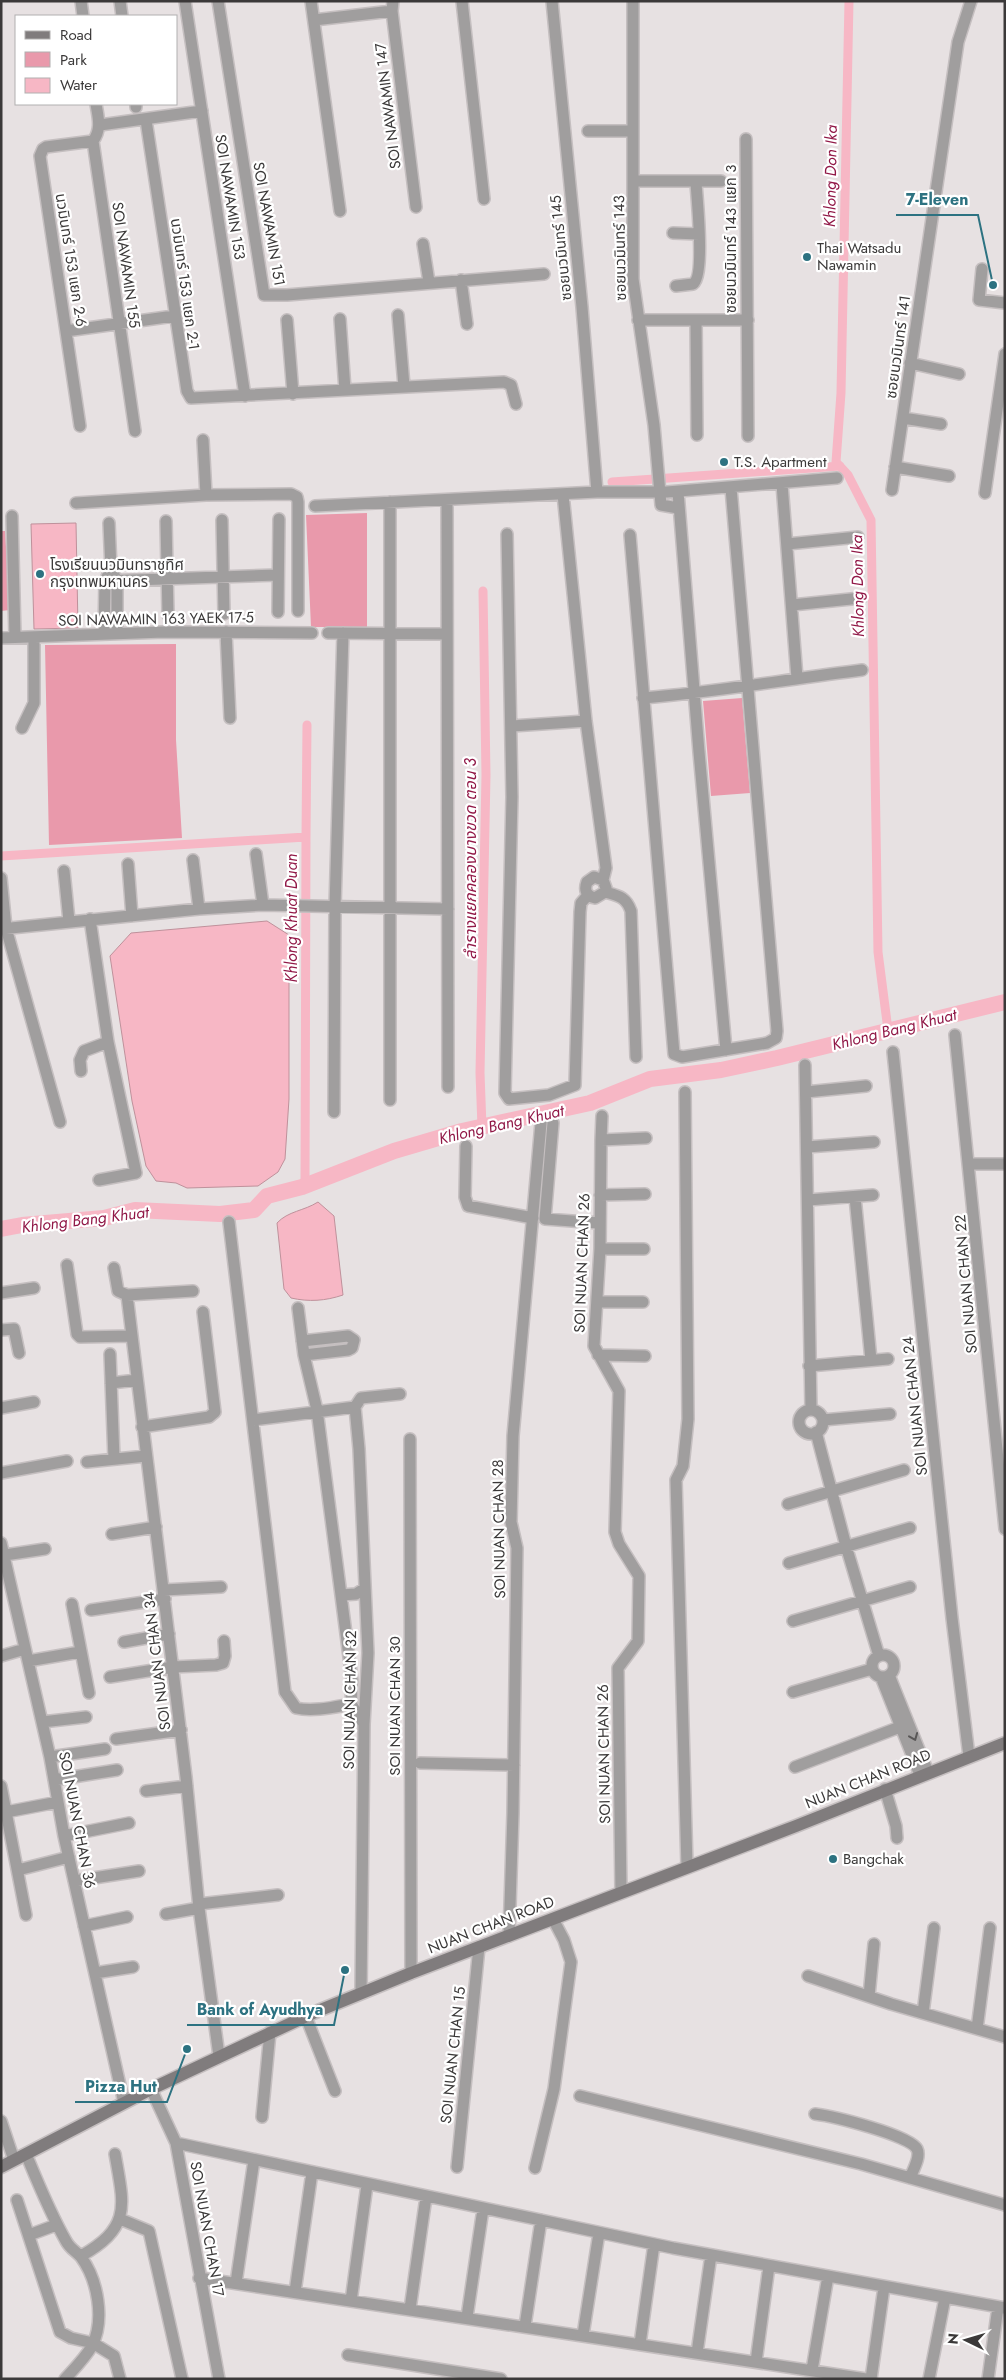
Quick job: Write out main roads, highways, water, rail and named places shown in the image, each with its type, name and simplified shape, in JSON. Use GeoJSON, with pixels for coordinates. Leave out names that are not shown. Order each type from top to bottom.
{"type":"FeatureCollection","features":[{"type":"Feature","properties":{"kind":"main road","name":"NUAN CHAN ROAD"},"geometry":{"type":"LineString","coordinates":[[1,2167],[151,2089],[306,2016],[411,1973],[1005,1743]]}},
{"type":"Feature","properties":{"kind":"water"},"geometry":{"type":"Polygon","coordinates":[[[76,523],[78,628],[34,629],[31,524],[76,523]]]}},
{"type":"Feature","properties":{"kind":"water"},"geometry":{"type":"Polygon","coordinates":[[[267,921],[289,935],[289,1099],[285,1159],[278,1172],[258,1186],[187,1188],[176,1183],[156,1181],[146,1166],[132,1101],[110,956],[131,933],[267,921]]]}},
{"type":"Feature","properties":{"kind":"water"},"geometry":{"type":"Polygon","coordinates":[[[318,1202],[334,1216],[343,1295],[317,1300],[291,1298],[284,1289],[277,1223],[291,1213],[318,1202]]]}},
{"type":"Feature","properties":{"kind":"waterway","name":"Khlong Don Ika"},"geometry":{"type":"LineString","coordinates":[[849,1],[841,393],[836,462],[848,475],[871,520],[878,952],[888,1030]]}},
{"type":"Feature","properties":{"kind":"waterway"},"geometry":{"type":"LineString","coordinates":[[612,482],[840,466]]}},
{"type":"Feature","properties":{"kind":"waterway","name":"ลำรางแยกคลองบางขวด ตอน 3"},"geometry":{"type":"LineString","coordinates":[[482,1127],[480,1073],[486,775],[483,591]]}},
{"type":"Feature","properties":{"kind":"waterway"},"geometry":{"type":"LineString","coordinates":[[306,837],[307,725]]}},
{"type":"Feature","properties":{"kind":"waterway","name":"Khlong Khuat Duan"},"geometry":{"type":"LineString","coordinates":[[1,856],[306,837],[305,1185]]}},
{"type":"Feature","properties":{"kind":"waterway","name":"Khlong Bang Khuat"},"geometry":{"type":"LineString","coordinates":[[1,1229],[22,1225],[104,1218],[135,1210],[220,1214],[254,1210],[267,1196],[302,1187],[394,1151],[462,1131],[590,1103],[650,1079],[721,1070],[777,1058],[1005,1002]]}},
{"type":"Feature","properties":{"kind":"place","name":"Thai Watsadu Nawamin"},"geometry":{"type":"Point","coordinates":[807,257]}},
{"type":"Feature","properties":{"kind":"place","name":"7-Eleven"},"geometry":{"type":"Point","coordinates":[993,285]}},
{"type":"Feature","properties":{"kind":"place","name":"T.S. Apartment"},"geometry":{"type":"Point","coordinates":[724,462]}},
{"type":"Feature","properties":{"kind":"place","name":"โรงเรียนนวมินทราชูทิศ กรุงเทพมหานคร"},"geometry":{"type":"Point","coordinates":[40,574]}},
{"type":"Feature","properties":{"kind":"place","name":"Bangchak"},"geometry":{"type":"Point","coordinates":[833,1859]}},
{"type":"Feature","properties":{"kind":"place","name":"Bank of Ayudhya"},"geometry":{"type":"Point","coordinates":[345,1970]}},
{"type":"Feature","properties":{"kind":"place","name":"Pizza Hut"},"geometry":{"type":"Point","coordinates":[187,2049]}}]}
